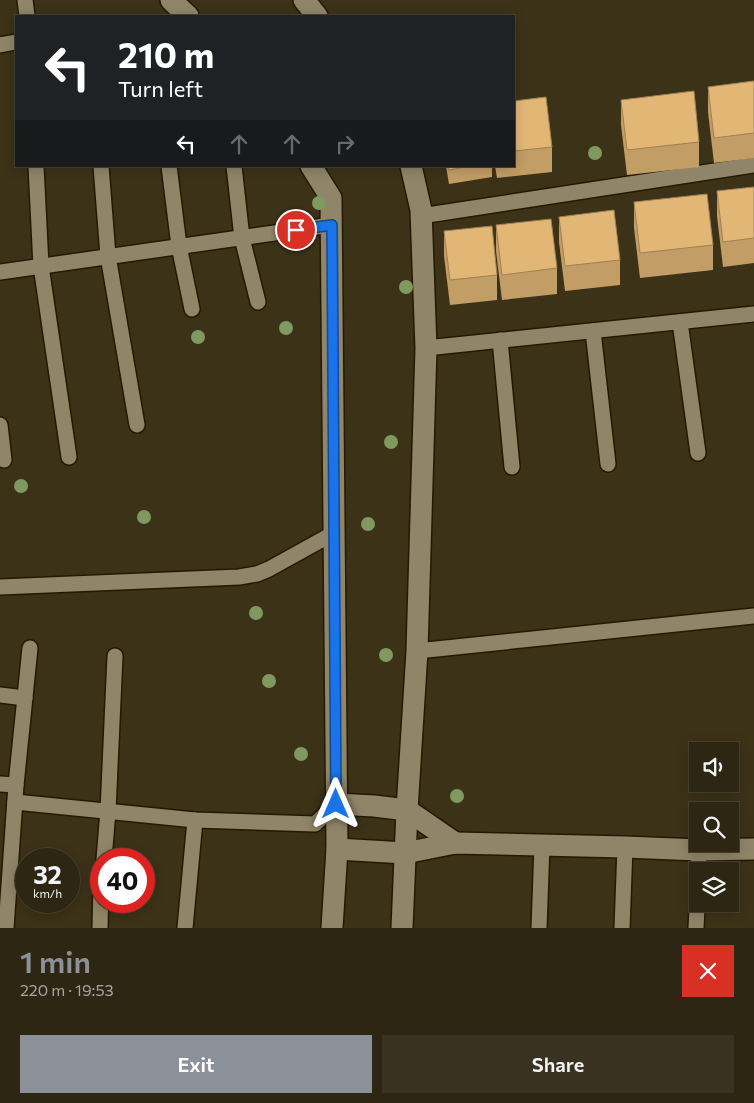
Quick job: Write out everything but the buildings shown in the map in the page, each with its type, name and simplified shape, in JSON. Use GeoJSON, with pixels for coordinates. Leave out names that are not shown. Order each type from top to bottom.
{"type":"FeatureCollection","features":[{"type":"Feature","properties":{"kind":"street"},"geometry":{"type":"LineString","coordinates":[[25,0],[27,15]]}},
{"type":"Feature","properties":{"kind":"street"},"geometry":{"type":"LineString","coordinates":[[171,0],[187,15]]}},
{"type":"Feature","properties":{"kind":"street"},"geometry":{"type":"LineString","coordinates":[[304,0],[316,15]]}},
{"type":"Feature","properties":{"kind":"street"},"geometry":{"type":"LineString","coordinates":[[0,45],[15,42]]}},
{"type":"Feature","properties":{"kind":"street"},"geometry":{"type":"LineString","coordinates":[[421,216],[754,165]]}},
{"type":"Feature","properties":{"kind":"street"},"geometry":{"type":"LineString","coordinates":[[36,167],[41,266],[69,457]]}},
{"type":"Feature","properties":{"kind":"street"},"geometry":{"type":"LineString","coordinates":[[101,167],[108,256],[137,425]]}},
{"type":"Feature","properties":{"kind":"street"},"geometry":{"type":"LineString","coordinates":[[168,167],[179,246],[192,309]]}},
{"type":"Feature","properties":{"kind":"street"},"geometry":{"type":"LineString","coordinates":[[234,167],[242,238],[258,302]]}},
{"type":"Feature","properties":{"kind":"street"},"geometry":{"type":"LineString","coordinates":[[312,167],[331,198],[332,225],[337,849],[332,928]]}},
{"type":"Feature","properties":{"kind":"street"},"geometry":{"type":"LineString","coordinates":[[402,928],[417,650],[426,348],[421,216],[411,167]]}},
{"type":"Feature","properties":{"kind":"street"},"geometry":{"type":"LineString","coordinates":[[0,272],[332,225]]}},
{"type":"Feature","properties":{"kind":"street"},"geometry":{"type":"LineString","coordinates":[[426,348],[754,314]]}},
{"type":"Feature","properties":{"kind":"street"},"geometry":{"type":"LineString","coordinates":[[680,322],[698,453]]}},
{"type":"Feature","properties":{"kind":"street"},"geometry":{"type":"LineString","coordinates":[[593,331],[608,464]]}},
{"type":"Feature","properties":{"kind":"street"},"geometry":{"type":"LineString","coordinates":[[500,340],[512,467]]}},
{"type":"Feature","properties":{"kind":"street"},"geometry":{"type":"LineString","coordinates":[[0,426],[4,460]]}},
{"type":"Feature","properties":{"kind":"street"},"geometry":{"type":"LineString","coordinates":[[0,586],[239,577],[257,574],[269,569],[334,533]]}},
{"type":"Feature","properties":{"kind":"street"},"geometry":{"type":"LineString","coordinates":[[417,650],[754,616]]}},
{"type":"Feature","properties":{"kind":"street"},"geometry":{"type":"LineString","coordinates":[[6,928],[4,885],[15,802],[30,648]]}},
{"type":"Feature","properties":{"kind":"street"},"geometry":{"type":"LineString","coordinates":[[105,848],[115,656]]}},
{"type":"Feature","properties":{"kind":"street"},"geometry":{"type":"LineString","coordinates":[[0,695],[25,698]]}},
{"type":"Feature","properties":{"kind":"street"},"geometry":{"type":"LineString","coordinates":[[0,784],[16,784]]}},
{"type":"Feature","properties":{"kind":"street"},"geometry":{"type":"LineString","coordinates":[[15,802],[195,820],[315,824],[336,804],[374,806],[407,810],[455,843]]}},
{"type":"Feature","properties":{"kind":"street"},"geometry":{"type":"LineString","coordinates":[[185,928],[195,820]]}},
{"type":"Feature","properties":{"kind":"street"},"geometry":{"type":"LineString","coordinates":[[315,824],[337,849],[405,853],[455,843],[625,847],[698,861],[754,848]]}},
{"type":"Feature","properties":{"kind":"street"},"geometry":{"type":"LineString","coordinates":[[539,928],[542,845]]}},
{"type":"Feature","properties":{"kind":"street"},"geometry":{"type":"LineString","coordinates":[[622,928],[625,847]]}},
{"type":"Feature","properties":{"kind":"street"},"geometry":{"type":"LineString","coordinates":[[696,928],[697,912]]}},
{"type":"Feature","properties":{"kind":"street"},"geometry":{"type":"LineString","coordinates":[[100,913],[100,928]]}},
{"type":"Feature","properties":{"kind":"route"},"geometry":{"type":"LineString","coordinates":[[296,230],[332,225],[336,804]]}}]}
